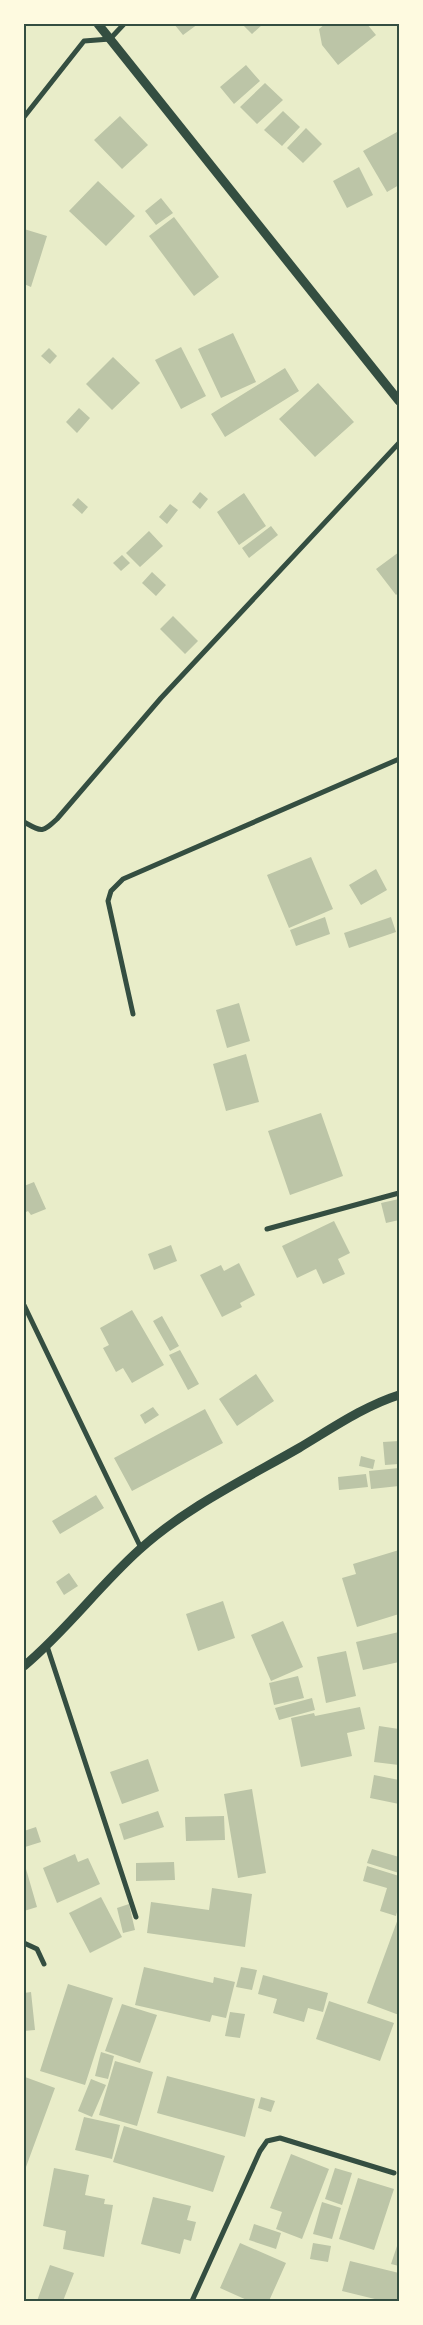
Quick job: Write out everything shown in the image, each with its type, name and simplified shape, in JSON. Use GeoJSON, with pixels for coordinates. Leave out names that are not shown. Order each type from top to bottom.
{"type":"FeatureCollection","features":[{"type":"Feature","properties":{"kind":"street"},"geometry":{"type":"LineString","coordinates":[[98,24],[399,401]]}},
{"type":"Feature","properties":{"kind":"street"},"geometry":{"type":"LineString","coordinates":[[24,117],[84,42],[110,39],[124,24]]}},
{"type":"Feature","properties":{"kind":"street"},"geometry":{"type":"LineString","coordinates":[[24,822],[40,831],[45,830],[57,819],[160,698],[399,443]]}},
{"type":"Feature","properties":{"kind":"street"},"geometry":{"type":"LineString","coordinates":[[133,1014],[108,902],[111,891],[123,879],[399,759]]}},
{"type":"Feature","properties":{"kind":"street"},"geometry":{"type":"LineString","coordinates":[[267,1230],[399,1193]]}},
{"type":"Feature","properties":{"kind":"street"},"geometry":{"type":"LineString","coordinates":[[24,1305],[141,1548]]}},
{"type":"Feature","properties":{"kind":"street"},"geometry":{"type":"LineString","coordinates":[[24,1666],[48,1646],[115,1572],[168,1526],[224,1491],[367,1409],[399,1395]]}},
{"type":"Feature","properties":{"kind":"street"},"geometry":{"type":"LineString","coordinates":[[48,1646],[136,1917]]}},
{"type":"Feature","properties":{"kind":"street"},"geometry":{"type":"LineString","coordinates":[[24,1943],[37,1949],[44,1964]]}},
{"type":"Feature","properties":{"kind":"street"},"geometry":{"type":"LineString","coordinates":[[192,2301],[260,2151],[267,2140],[280,2138],[394,2173]]}},
{"type":"Feature","properties":{"kind":"building"},"geometry":{"type":"Polygon","coordinates":[[[174,24],[198,24],[183,35],[174,24]]]}},
{"type":"Feature","properties":{"kind":"building"},"geometry":{"type":"Polygon","coordinates":[[[242,24],[263,24],[252,34],[242,24]]]}},
{"type":"Feature","properties":{"kind":"building"},"geometry":{"type":"Polygon","coordinates":[[[325,24],[367,24],[376,35],[338,65],[322,45],[319,29],[325,24]]]}},
{"type":"Feature","properties":{"kind":"building"},"geometry":{"type":"Polygon","coordinates":[[[246,65],[260,81],[234,104],[220,87],[246,65]]]}},
{"type":"Feature","properties":{"kind":"building"},"geometry":{"type":"Polygon","coordinates":[[[265,83],[283,100],[257,124],[240,107],[265,83]]]}},
{"type":"Feature","properties":{"kind":"building"},"geometry":{"type":"Polygon","coordinates":[[[283,111],[300,127],[282,146],[264,130],[283,111]]]}},
{"type":"Feature","properties":{"kind":"building"},"geometry":{"type":"Polygon","coordinates":[[[120,116],[148,145],[122,169],[94,140],[120,116]]]}},
{"type":"Feature","properties":{"kind":"building"},"geometry":{"type":"Polygon","coordinates":[[[306,128],[322,144],[303,163],[287,148],[306,128]]]}},
{"type":"Feature","properties":{"kind":"building"},"geometry":{"type":"Polygon","coordinates":[[[397,132],[399,136],[399,185],[387,192],[363,151],[397,132]]]}},
{"type":"Feature","properties":{"kind":"building"},"geometry":{"type":"Polygon","coordinates":[[[359,167],[373,195],[347,208],[333,181],[359,167]]]}},
{"type":"Feature","properties":{"kind":"building"},"geometry":{"type":"Polygon","coordinates":[[[98,181],[135,216],[106,246],[69,211],[98,181]]]}},
{"type":"Feature","properties":{"kind":"building"},"geometry":{"type":"Polygon","coordinates":[[[161,198],[173,213],[156,225],[145,211],[161,198]]]}},
{"type":"Feature","properties":{"kind":"building"},"geometry":{"type":"Polygon","coordinates":[[[174,217],[219,277],[194,296],[149,236],[174,217]]]}},
{"type":"Feature","properties":{"kind":"building"},"geometry":{"type":"Polygon","coordinates":[[[24,229],[47,236],[31,287],[24,284],[24,229]]]}},
{"type":"Feature","properties":{"kind":"building"},"geometry":{"type":"Polygon","coordinates":[[[233,333],[256,382],[221,398],[198,349],[233,333]]]}},
{"type":"Feature","properties":{"kind":"building"},"geometry":{"type":"Polygon","coordinates":[[[181,347],[206,396],[181,409],[155,360],[181,347]]]}},
{"type":"Feature","properties":{"kind":"building"},"geometry":{"type":"Polygon","coordinates":[[[49,348],[57,356],[50,364],[41,356],[49,348]]]}},
{"type":"Feature","properties":{"kind":"building"},"geometry":{"type":"Polygon","coordinates":[[[113,357],[140,383],[112,410],[86,384],[113,357]]]}},
{"type":"Feature","properties":{"kind":"building"},"geometry":{"type":"Polygon","coordinates":[[[285,368],[299,391],[225,437],[211,414],[285,368]]]}},
{"type":"Feature","properties":{"kind":"building"},"geometry":{"type":"Polygon","coordinates":[[[318,383],[354,422],[315,457],[279,419],[318,383]]]}},
{"type":"Feature","properties":{"kind":"building"},"geometry":{"type":"Polygon","coordinates":[[[79,408],[90,418],[77,433],[66,422],[79,408]]]}},
{"type":"Feature","properties":{"kind":"building"},"geometry":{"type":"Polygon","coordinates":[[[200,492],[208,499],[200,509],[192,502],[200,492]]]}},
{"type":"Feature","properties":{"kind":"building"},"geometry":{"type":"Polygon","coordinates":[[[244,493],[266,526],[239,545],[217,512],[244,493]]]}},
{"type":"Feature","properties":{"kind":"building"},"geometry":{"type":"Polygon","coordinates":[[[78,498],[88,507],[82,514],[72,505],[78,498]]]}},
{"type":"Feature","properties":{"kind":"building"},"geometry":{"type":"Polygon","coordinates":[[[170,504],[178,510],[167,524],[159,517],[170,504]]]}},
{"type":"Feature","properties":{"kind":"building"},"geometry":{"type":"Polygon","coordinates":[[[271,526],[278,535],[249,558],[242,548],[271,526]]]}},
{"type":"Feature","properties":{"kind":"building"},"geometry":{"type":"Polygon","coordinates":[[[149,531],[163,546],[140,567],[126,553],[149,531]]]}},
{"type":"Feature","properties":{"kind":"building"},"geometry":{"type":"Polygon","coordinates":[[[399,552],[399,592],[396,595],[376,569],[399,552]]]}},
{"type":"Feature","properties":{"kind":"building"},"geometry":{"type":"Polygon","coordinates":[[[122,555],[130,563],[121,571],[113,563],[122,555]]]}},
{"type":"Feature","properties":{"kind":"building"},"geometry":{"type":"Polygon","coordinates":[[[152,572],[166,585],[156,596],[142,583],[152,572]]]}},
{"type":"Feature","properties":{"kind":"building"},"geometry":{"type":"Polygon","coordinates":[[[173,616],[198,641],[185,654],[160,629],[173,616]]]}},
{"type":"Feature","properties":{"kind":"building"},"geometry":{"type":"Polygon","coordinates":[[[311,857],[333,909],[289,928],[267,875],[311,857]]]}},
{"type":"Feature","properties":{"kind":"building"},"geometry":{"type":"Polygon","coordinates":[[[376,869],[387,890],[361,905],[349,885],[376,869]]]}},
{"type":"Feature","properties":{"kind":"building"},"geometry":{"type":"Polygon","coordinates":[[[325,917],[330,934],[296,946],[290,930],[325,917]]]}},
{"type":"Feature","properties":{"kind":"building"},"geometry":{"type":"Polygon","coordinates":[[[391,917],[396,932],[349,948],[344,933],[391,917]]]}},
{"type":"Feature","properties":{"kind":"building"},"geometry":{"type":"Polygon","coordinates":[[[239,1003],[250,1041],[227,1048],[216,1010],[239,1003]]]}},
{"type":"Feature","properties":{"kind":"building"},"geometry":{"type":"Polygon","coordinates":[[[246,1054],[259,1102],[226,1111],[213,1064],[246,1054]]]}},
{"type":"Feature","properties":{"kind":"building"},"geometry":{"type":"Polygon","coordinates":[[[321,1113],[343,1176],[290,1195],[268,1131],[321,1113]]]}},
{"type":"Feature","properties":{"kind":"building"},"geometry":{"type":"Polygon","coordinates":[[[34,1182],[46,1209],[31,1215],[28,1211],[24,1213],[24,1195],[26,1194],[24,1186],[34,1182]]]}},
{"type":"Feature","properties":{"kind":"building"},"geometry":{"type":"Polygon","coordinates":[[[399,1199],[399,1220],[386,1223],[381,1203],[399,1199]]]}},
{"type":"Feature","properties":{"kind":"building"},"geometry":{"type":"Polygon","coordinates":[[[334,1221],[350,1253],[338,1259],[345,1274],[323,1284],[316,1269],[297,1278],[282,1246],[334,1221]]]}},
{"type":"Feature","properties":{"kind":"building"},"geometry":{"type":"Polygon","coordinates":[[[171,1245],[177,1261],[154,1270],[148,1254],[171,1245]]]}},
{"type":"Feature","properties":{"kind":"building"},"geometry":{"type":"Polygon","coordinates":[[[239,1263],[255,1295],[240,1303],[242,1307],[222,1317],[200,1275],[221,1265],[224,1271],[239,1263]]]}},
{"type":"Feature","properties":{"kind":"building"},"geometry":{"type":"Polygon","coordinates":[[[132,1310],[164,1365],[132,1383],[123,1368],[116,1372],[103,1348],[109,1345],[100,1328],[132,1310]]]}},
{"type":"Feature","properties":{"kind":"building"},"geometry":{"type":"Polygon","coordinates":[[[162,1316],[179,1346],[170,1351],[153,1321],[162,1316]]]}},
{"type":"Feature","properties":{"kind":"building"},"geometry":{"type":"Polygon","coordinates":[[[180,1350],[199,1384],[188,1390],[169,1355],[180,1350]]]}},
{"type":"Feature","properties":{"kind":"building"},"geometry":{"type":"Polygon","coordinates":[[[256,1374],[274,1401],[237,1426],[219,1399],[256,1374]]]}},
{"type":"Feature","properties":{"kind":"building"},"geometry":{"type":"Polygon","coordinates":[[[153,1407],[159,1415],[145,1424],[140,1415],[153,1407]]]}},
{"type":"Feature","properties":{"kind":"building"},"geometry":{"type":"Polygon","coordinates":[[[205,1409],[223,1443],[132,1491],[114,1458],[205,1409]]]}},
{"type":"Feature","properties":{"kind":"building"},"geometry":{"type":"Polygon","coordinates":[[[399,1441],[399,1464],[385,1465],[383,1442],[399,1441]]]}},
{"type":"Feature","properties":{"kind":"building"},"geometry":{"type":"Polygon","coordinates":[[[361,1456],[375,1460],[373,1469],[359,1466],[361,1456]]]}},
{"type":"Feature","properties":{"kind":"building"},"geometry":{"type":"Polygon","coordinates":[[[399,1468],[399,1486],[371,1489],[369,1471],[399,1468]]]}},
{"type":"Feature","properties":{"kind":"building"},"geometry":{"type":"Polygon","coordinates":[[[366,1474],[368,1487],[339,1490],[338,1477],[366,1474]]]}},
{"type":"Feature","properties":{"kind":"building"},"geometry":{"type":"Polygon","coordinates":[[[96,1495],[104,1508],[60,1534],[52,1521],[96,1495]]]}},
{"type":"Feature","properties":{"kind":"building"},"geometry":{"type":"Polygon","coordinates":[[[399,1550],[399,1614],[357,1627],[342,1578],[356,1574],[353,1564],[399,1550]]]}},
{"type":"Feature","properties":{"kind":"building"},"geometry":{"type":"Polygon","coordinates":[[[69,1573],[78,1586],[64,1595],[56,1582],[69,1573]]]}},
{"type":"Feature","properties":{"kind":"building"},"geometry":{"type":"Polygon","coordinates":[[[223,1601],[235,1638],[198,1651],[186,1614],[223,1601]]]}},
{"type":"Feature","properties":{"kind":"building"},"geometry":{"type":"Polygon","coordinates":[[[283,1621],[303,1667],[271,1681],[251,1635],[283,1621]]]}},
{"type":"Feature","properties":{"kind":"building"},"geometry":{"type":"Polygon","coordinates":[[[399,1632],[399,1662],[363,1670],[356,1642],[399,1632]]]}},
{"type":"Feature","properties":{"kind":"building"},"geometry":{"type":"Polygon","coordinates":[[[346,1651],[356,1696],[326,1703],[317,1657],[346,1651]]]}},
{"type":"Feature","properties":{"kind":"building"},"geometry":{"type":"Polygon","coordinates":[[[298,1676],[304,1698],[274,1705],[269,1683],[298,1676]]]}},
{"type":"Feature","properties":{"kind":"building"},"geometry":{"type":"Polygon","coordinates":[[[312,1698],[315,1710],[279,1720],[275,1708],[312,1698]]]}},
{"type":"Feature","properties":{"kind":"building"},"geometry":{"type":"Polygon","coordinates":[[[360,1707],[365,1729],[347,1733],[352,1756],[301,1767],[291,1718],[314,1713],[315,1716],[360,1707]]]}},
{"type":"Feature","properties":{"kind":"building"},"geometry":{"type":"Polygon","coordinates":[[[379,1726],[399,1729],[399,1765],[374,1762],[379,1726]]]}},
{"type":"Feature","properties":{"kind":"building"},"geometry":{"type":"Polygon","coordinates":[[[148,1759],[159,1791],[122,1804],[110,1772],[148,1759]]]}},
{"type":"Feature","properties":{"kind":"building"},"geometry":{"type":"Polygon","coordinates":[[[374,1775],[399,1780],[399,1804],[370,1798],[374,1775]]]}},
{"type":"Feature","properties":{"kind":"building"},"geometry":{"type":"Polygon","coordinates":[[[252,1789],[266,1873],[238,1878],[224,1794],[252,1789]]]}},
{"type":"Feature","properties":{"kind":"building"},"geometry":{"type":"Polygon","coordinates":[[[158,1811],[164,1827],[124,1840],[119,1824],[158,1811]]]}},
{"type":"Feature","properties":{"kind":"building"},"geometry":{"type":"Polygon","coordinates":[[[224,1816],[225,1840],[186,1841],[185,1817],[224,1816]]]}},
{"type":"Feature","properties":{"kind":"building"},"geometry":{"type":"Polygon","coordinates":[[[36,1827],[41,1842],[25,1847],[24,1831],[36,1827]]]}},
{"type":"Feature","properties":{"kind":"building"},"geometry":{"type":"Polygon","coordinates":[[[372,1849],[399,1857],[399,1873],[367,1863],[372,1849]]]}},
{"type":"Feature","properties":{"kind":"building"},"geometry":{"type":"Polygon","coordinates":[[[75,1854],[78,1862],[88,1858],[100,1884],[57,1903],[43,1868],[75,1854]]]}},
{"type":"Feature","properties":{"kind":"building"},"geometry":{"type":"Polygon","coordinates":[[[24,1862],[37,1907],[24,1911],[24,1862]]]}},
{"type":"Feature","properties":{"kind":"building"},"geometry":{"type":"Polygon","coordinates":[[[174,1862],[175,1880],[136,1881],[136,1863],[174,1862]]]}},
{"type":"Feature","properties":{"kind":"building"},"geometry":{"type":"Polygon","coordinates":[[[367,1866],[399,1876],[399,1904],[396,1916],[380,1911],[387,1888],[363,1881],[367,1866]]]}},
{"type":"Feature","properties":{"kind":"building"},"geometry":{"type":"Polygon","coordinates":[[[212,1888],[252,1894],[245,1947],[147,1933],[151,1902],[209,1910],[212,1888]]]}},
{"type":"Feature","properties":{"kind":"building"},"geometry":{"type":"Polygon","coordinates":[[[101,1897],[122,1937],[90,1953],[69,1913],[101,1897]]]}},
{"type":"Feature","properties":{"kind":"building"},"geometry":{"type":"Polygon","coordinates":[[[129,1904],[135,1930],[123,1933],[117,1908],[129,1904]]]}},
{"type":"Feature","properties":{"kind":"building"},"geometry":{"type":"Polygon","coordinates":[[[399,1916],[399,2015],[367,2003],[399,1916]]]}},
{"type":"Feature","properties":{"kind":"building"},"geometry":{"type":"Polygon","coordinates":[[[144,1967],[213,1983],[214,1977],[235,1982],[226,2018],[212,2015],[210,2022],[135,2005],[144,1967]]]}},
{"type":"Feature","properties":{"kind":"building"},"geometry":{"type":"Polygon","coordinates":[[[241,1967],[257,1970],[252,1990],[236,1987],[241,1967]]]}},
{"type":"Feature","properties":{"kind":"building"},"geometry":{"type":"Polygon","coordinates":[[[263,1975],[328,1993],[323,2012],[308,2008],[304,2022],[273,2013],[277,1999],[258,1994],[263,1975]]]}},
{"type":"Feature","properties":{"kind":"building"},"geometry":{"type":"Polygon","coordinates":[[[68,1984],[113,1998],[85,2085],[40,2071],[68,1984]]]}},
{"type":"Feature","properties":{"kind":"building"},"geometry":{"type":"Polygon","coordinates":[[[31,1992],[35,2030],[24,2031],[24,1993],[31,1992]]]}},
{"type":"Feature","properties":{"kind":"building"},"geometry":{"type":"Polygon","coordinates":[[[329,2001],[394,2023],[380,2061],[316,2039],[329,2001]]]}},
{"type":"Feature","properties":{"kind":"building"},"geometry":{"type":"Polygon","coordinates":[[[122,2004],[157,2015],[140,2063],[105,2051],[122,2004]]]}},
{"type":"Feature","properties":{"kind":"building"},"geometry":{"type":"Polygon","coordinates":[[[230,2012],[245,2014],[240,2038],[225,2036],[230,2012]]]}},
{"type":"Feature","properties":{"kind":"building"},"geometry":{"type":"Polygon","coordinates":[[[101,2052],[114,2056],[108,2079],[95,2076],[101,2052]]]}},
{"type":"Feature","properties":{"kind":"building"},"geometry":{"type":"Polygon","coordinates":[[[115,2061],[153,2072],[137,2126],[99,2115],[115,2061]]]}},
{"type":"Feature","properties":{"kind":"building"},"geometry":{"type":"Polygon","coordinates":[[[167,2076],[255,2099],[245,2137],[157,2113],[167,2076]]]}},
{"type":"Feature","properties":{"kind":"building"},"geometry":{"type":"Polygon","coordinates":[[[25,2077],[55,2088],[26,2167],[24,2166],[25,2077]]]}},
{"type":"Feature","properties":{"kind":"building"},"geometry":{"type":"Polygon","coordinates":[[[91,2079],[106,2085],[92,2117],[78,2111],[91,2079]]]}},
{"type":"Feature","properties":{"kind":"building"},"geometry":{"type":"Polygon","coordinates":[[[261,2097],[275,2101],[271,2112],[258,2108],[261,2097]]]}},
{"type":"Feature","properties":{"kind":"building"},"geometry":{"type":"Polygon","coordinates":[[[84,2117],[120,2125],[112,2159],[75,2150],[84,2117]]]}},
{"type":"Feature","properties":{"kind":"building"},"geometry":{"type":"Polygon","coordinates":[[[124,2126],[225,2156],[213,2192],[113,2162],[124,2126]]]}},
{"type":"Feature","properties":{"kind":"building"},"geometry":{"type":"Polygon","coordinates":[[[291,2154],[329,2169],[302,2239],[276,2229],[282,2212],[270,2208],[291,2154]]]}},
{"type":"Feature","properties":{"kind":"building"},"geometry":{"type":"Polygon","coordinates":[[[54,2168],[89,2175],[85,2195],[105,2199],[104,2204],[113,2205],[104,2257],[63,2249],[66,2231],[43,2226],[54,2168]]]}},
{"type":"Feature","properties":{"kind":"building"},"geometry":{"type":"Polygon","coordinates":[[[335,2168],[352,2173],[342,2205],[325,2199],[335,2168]]]}},
{"type":"Feature","properties":{"kind":"building"},"geometry":{"type":"Polygon","coordinates":[[[358,2178],[394,2189],[374,2250],[339,2239],[358,2178]]]}},
{"type":"Feature","properties":{"kind":"building"},"geometry":{"type":"Polygon","coordinates":[[[153,2197],[191,2206],[187,2220],[196,2222],[191,2241],[184,2239],[180,2254],[141,2244],[153,2197]]]}},
{"type":"Feature","properties":{"kind":"building"},"geometry":{"type":"Polygon","coordinates":[[[322,2202],[341,2208],[332,2239],[313,2234],[322,2202]]]}},
{"type":"Feature","properties":{"kind":"building"},"geometry":{"type":"Polygon","coordinates":[[[254,2224],[281,2233],[276,2249],[249,2240],[254,2224]]]}},
{"type":"Feature","properties":{"kind":"building"},"geometry":{"type":"Polygon","coordinates":[[[399,2240],[399,2266],[391,2264],[399,2240]]]}},
{"type":"Feature","properties":{"kind":"building"},"geometry":{"type":"Polygon","coordinates":[[[240,2243],[286,2263],[269,2301],[249,2301],[220,2288],[240,2243]]]}},
{"type":"Feature","properties":{"kind":"building"},"geometry":{"type":"Polygon","coordinates":[[[313,2243],[331,2246],[328,2262],[310,2259],[313,2243]]]}},
{"type":"Feature","properties":{"kind":"building"},"geometry":{"type":"Polygon","coordinates":[[[350,2261],[399,2273],[399,2301],[383,2301],[342,2291],[350,2261]]]}},
{"type":"Feature","properties":{"kind":"building"},"geometry":{"type":"Polygon","coordinates":[[[50,2265],[74,2273],[63,2301],[37,2301],[50,2265]]]}}]}
